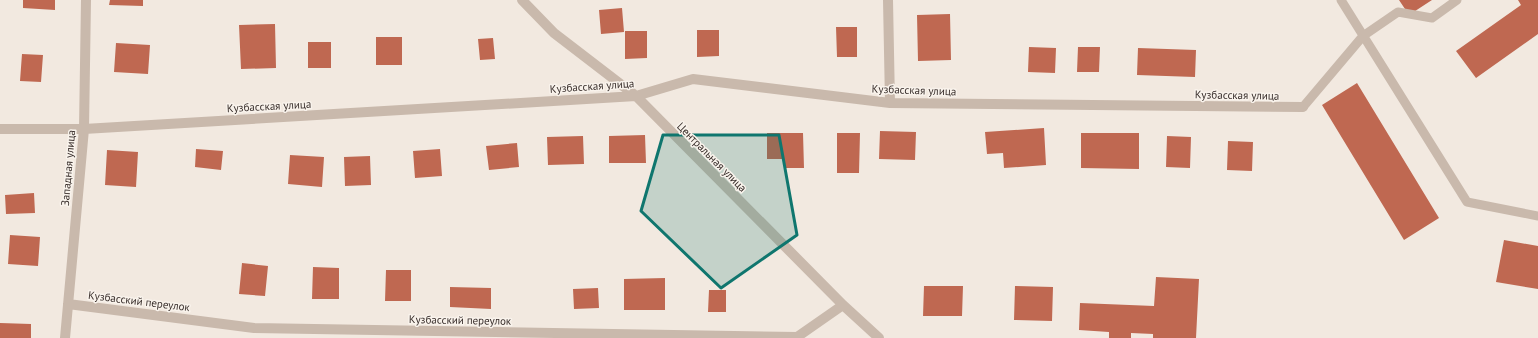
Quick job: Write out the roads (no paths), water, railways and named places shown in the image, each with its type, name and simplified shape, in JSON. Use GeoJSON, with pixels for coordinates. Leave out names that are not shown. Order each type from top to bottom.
{"type":"FeatureCollection","features":[{"type":"Feature","properties":{"kind":"street","name":"Западная улица"},"geometry":{"type":"LineString","coordinates":[[65,338],[84,129],[86,0]]}},
{"type":"Feature","properties":{"kind":"street","name":"Центральная улица"},"geometry":{"type":"LineString","coordinates":[[522,0],[554,34],[636,96],[843,305],[879,338]]}},
{"type":"Feature","properties":{"kind":"street"},"geometry":{"type":"LineString","coordinates":[[888,0],[890,103]]}},
{"type":"Feature","properties":{"kind":"street","name":"Кузбасская улица"},"geometry":{"type":"LineString","coordinates":[[0,129],[84,129],[636,96],[693,79],[890,103],[1303,107]]}},
{"type":"Feature","properties":{"kind":"street","name":"Кузбасский переулок"},"geometry":{"type":"LineString","coordinates":[[68,304],[254,328],[797,337],[843,305]]}},
{"type":"Feature","properties":{"kind":"lane"},"geometry":{"type":"LineString","coordinates":[[1341,0],[1466,202],[1538,216]]}},
{"type":"Feature","properties":{"kind":"lane"},"geometry":{"type":"LineString","coordinates":[[1303,107],[1363,36],[1398,12],[1432,18],[1457,0]]}}]}
